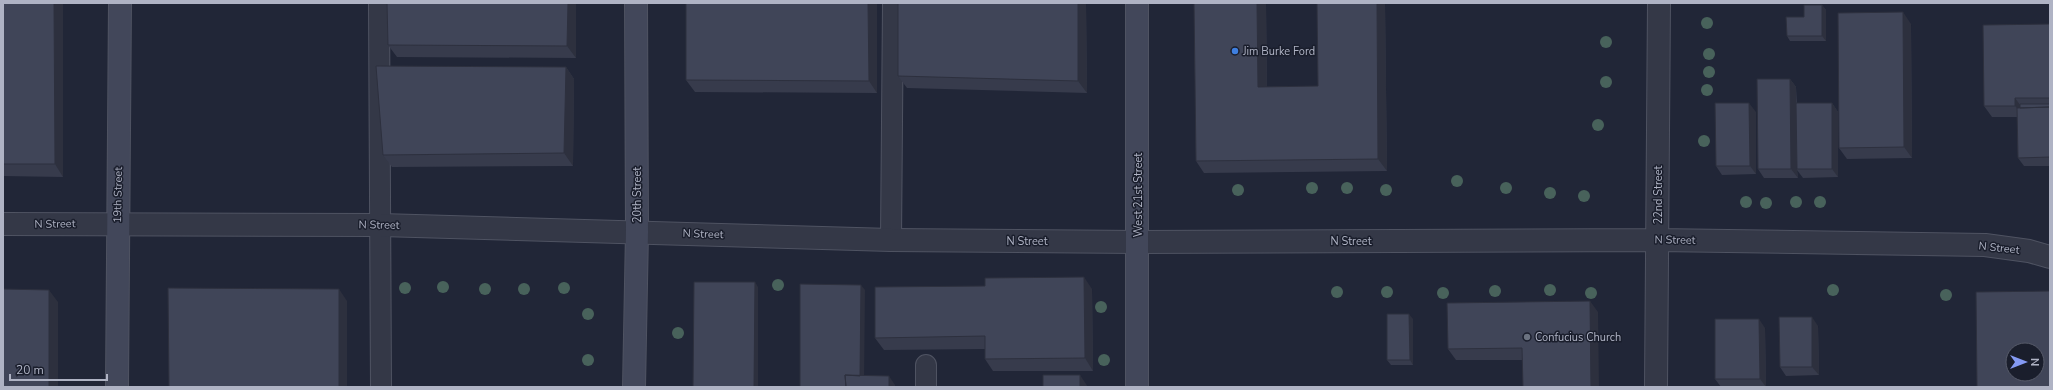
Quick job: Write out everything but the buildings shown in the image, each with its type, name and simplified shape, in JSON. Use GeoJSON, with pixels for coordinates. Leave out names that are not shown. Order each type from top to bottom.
{"type":"FeatureCollection","features":[{"type":"Feature","properties":{"kind":"street","name":"19th Street"},"geometry":{"type":"LineString","coordinates":[[117,387],[117,223],[120,3]]}},
{"type":"Feature","properties":{"kind":"street","name":"20th Street"},"geometry":{"type":"LineString","coordinates":[[634,387],[637,232],[636,3]]}},
{"type":"Feature","properties":{"kind":"street","name":"West 21st Street"},"geometry":{"type":"LineString","coordinates":[[1137,3],[1137,387]]}},
{"type":"Feature","properties":{"kind":"street","name":"22nd Street"},"geometry":{"type":"LineString","coordinates":[[1656,387],[1659,3]]}},
{"type":"Feature","properties":{"kind":"street","name":"N Street"},"geometry":{"type":"LineString","coordinates":[[3,224],[117,223],[381,225],[891,240],[1138,242],[1658,240],[1985,245],[2029,251],[2050,257]]}},
{"type":"Feature","properties":{"kind":"lane"},"geometry":{"type":"LineString","coordinates":[[379,3],[381,387]]}},
{"type":"Feature","properties":{"kind":"lane"},"geometry":{"type":"LineString","coordinates":[[891,240],[893,3]]}},
{"type":"Feature","properties":{"kind":"lane"},"geometry":{"type":"LineString","coordinates":[[926,365],[926,387]]}},
{"type":"Feature","properties":{"kind":"place","name":"Jim Burke Ford"},"geometry":{"type":"Point","coordinates":[1235,51]}},
{"type":"Feature","properties":{"kind":"place","name":"Confucius Church"},"geometry":{"type":"Point","coordinates":[1527,337]}}]}
